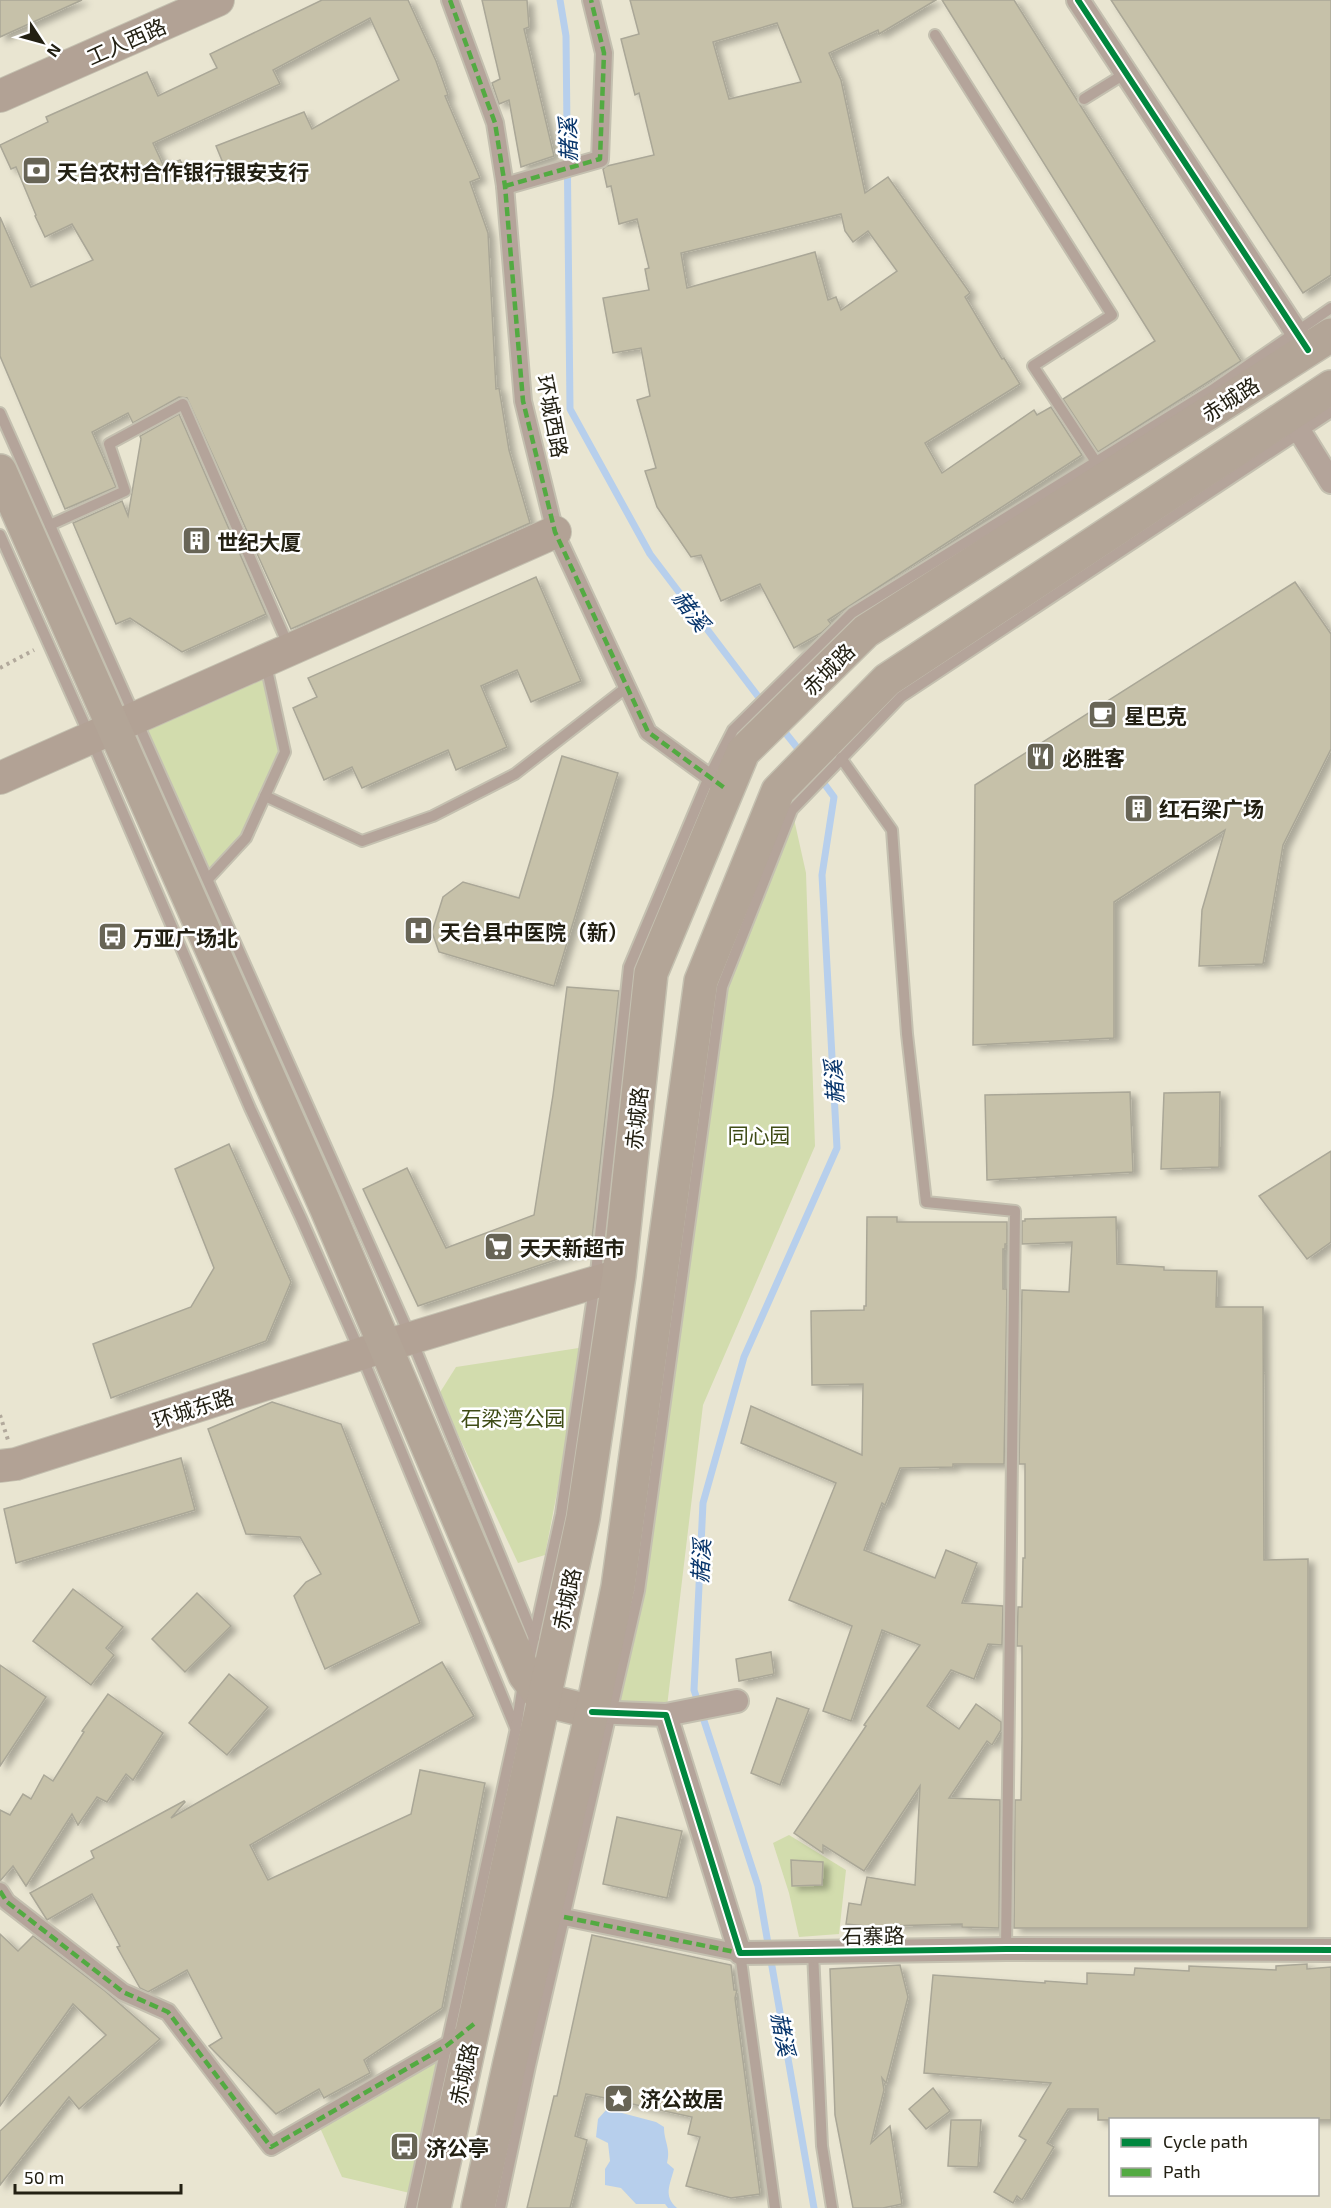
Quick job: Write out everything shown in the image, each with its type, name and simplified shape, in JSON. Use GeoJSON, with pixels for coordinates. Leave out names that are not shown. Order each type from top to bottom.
{"type":"FeatureCollection","features":[{"type":"Feature","properties":{"kind":"main road","name":"工人西路"},"geometry":{"type":"LineString","coordinates":[[0,96],[218,0]]}},
{"type":"Feature","properties":{"kind":"main road","name":"赤城路"},"geometry":{"type":"LineString","coordinates":[[434,2208],[474,2024],[535,1687],[583,1518],[607,1278],[651,973],[717,783],[738,741],[797,684],[866,631],[1110,468],[1319,342]]}},
{"type":"Feature","properties":{"kind":"main road","name":"赤城路"},"geometry":{"type":"LineString","coordinates":[[478,2208],[510,2062],[602,1712],[701,981],[785,800],[834,749],[887,680],[1158,501],[1295,423],[1331,387]]}},
{"type":"Feature","properties":{"kind":"main road"},"geometry":{"type":"LineString","coordinates":[[1110,468],[1158,501]]}},
{"type":"Feature","properties":{"kind":"main road"},"geometry":{"type":"LineString","coordinates":[[0,471],[535,1687],[602,1712]]}},
{"type":"Feature","properties":{"kind":"main road"},"geometry":{"type":"LineString","coordinates":[[0,778],[555,532]]}},
{"type":"Feature","properties":{"kind":"main road","name":"环城东路"},"geometry":{"type":"LineString","coordinates":[[0,1466],[16,1464],[607,1278]]}},
{"type":"Feature","properties":{"kind":"street","name":"环城西路"},"geometry":{"type":"LineString","coordinates":[[450,0],[495,123],[505,186],[523,401],[555,532],[648,732],[717,783]]}},
{"type":"Feature","properties":{"kind":"street"},"geometry":{"type":"LineString","coordinates":[[505,186],[600,159],[604,53],[591,0]]}},
{"type":"Feature","properties":{"kind":"street"},"geometry":{"type":"LineString","coordinates":[[1078,0],[1126,73],[1319,342]]}},
{"type":"Feature","properties":{"kind":"street"},"geometry":{"type":"LineString","coordinates":[[1295,423],[1331,482]]}},
{"type":"Feature","properties":{"kind":"street"},"geometry":{"type":"LineString","coordinates":[[602,1712],[666,1714],[736,1701]]}},
{"type":"Feature","properties":{"kind":"street"},"geometry":{"type":"LineString","coordinates":[[564,1917],[740,1953],[666,1714]]}},
{"type":"Feature","properties":{"kind":"street"},"geometry":{"type":"LineString","coordinates":[[0,1891],[7,1902],[123,1992],[168,2012],[271,2147],[446,2046],[474,2024]]}},
{"type":"Feature","properties":{"kind":"street","name":"石寨路"},"geometry":{"type":"LineString","coordinates":[[740,1953],[1006,1949],[1331,1950]]}},
{"type":"Feature","properties":{"kind":"lane"},"geometry":{"type":"LineString","coordinates":[[935,34],[1112,315],[1033,366],[1110,468],[1212,390],[1331,308]]}},
{"type":"Feature","properties":{"kind":"lane"},"geometry":{"type":"LineString","coordinates":[[1084,99],[1126,73]]}},
{"type":"Feature","properties":{"kind":"lane"},"geometry":{"type":"LineString","coordinates":[[50,525],[125,491],[109,444],[183,404],[278,656],[285,753],[246,838],[208,879]]}},
{"type":"Feature","properties":{"kind":"lane"},"geometry":{"type":"LineString","coordinates":[[1006,1949],[1015,1211],[926,1202],[907,1034],[892,830],[834,749],[901,697],[1295,423],[1331,412]]}},
{"type":"Feature","properties":{"kind":"lane"},"geometry":{"type":"LineString","coordinates":[[0,413],[50,525],[114,729]]}},
{"type":"Feature","properties":{"kind":"lane"},"geometry":{"type":"LineString","coordinates":[[0,535],[47,642],[114,729],[208,879],[386,1346],[516,1728]]}},
{"type":"Feature","properties":{"kind":"lane"},"geometry":{"type":"LineString","coordinates":[[265,796],[362,841],[433,816],[515,774],[627,687]]}},
{"type":"Feature","properties":{"kind":"lane"},"geometry":{"type":"LineString","coordinates":[[411,2208],[516,1728],[535,1687],[534,1638],[561,1514],[607,1278]]}},
{"type":"Feature","properties":{"kind":"lane"},"geometry":{"type":"LineString","coordinates":[[386,1346],[534,1638]]}},
{"type":"Feature","properties":{"kind":"lane"},"geometry":{"type":"LineString","coordinates":[[500,2208],[564,1917],[602,1712]]}},
{"type":"Feature","properties":{"kind":"lane"},"geometry":{"type":"LineString","coordinates":[[813,1952],[822,2146],[832,2208]]}},
{"type":"Feature","properties":{"kind":"lane"},"geometry":{"type":"LineString","coordinates":[[740,1953],[775,2208]]}},
{"type":"Feature","properties":{"kind":"path"},"geometry":{"type":"LineString","coordinates":[[0,668],[47,642]]}},
{"type":"Feature","properties":{"kind":"green space"},"geometry":{"type":"Polygon","coordinates":[[[265,662],[285,752],[246,838],[208,879],[136,720],[265,662]]]}},
{"type":"Feature","properties":{"kind":"green space","name":"同心园"},"geometry":{"type":"Polygon","coordinates":[[[792,810],[806,873],[815,1146],[703,1405],[666,1715],[612,1712],[722,987],[792,810]]]}},
{"type":"Feature","properties":{"kind":"green space","name":"石梁湾公园"},"geometry":{"type":"Polygon","coordinates":[[[585,1347],[545,1555],[518,1563],[439,1394],[456,1367],[585,1347]]]}},
{"type":"Feature","properties":{"kind":"green space"},"geometry":{"type":"Polygon","coordinates":[[[789,1835],[846,1870],[839,1934],[799,1937],[789,1893],[773,1843],[789,1835]]]}},
{"type":"Feature","properties":{"kind":"green space"},"geometry":{"type":"Polygon","coordinates":[[[446,2046],[414,2194],[342,2177],[317,2121],[446,2046]]]}},
{"type":"Feature","properties":{"kind":"water"},"geometry":{"type":"Polygon","coordinates":[[[607,2109],[656,2122],[664,2127],[668,2153],[667,2163],[674,2169],[669,2195],[677,2208],[668,2208],[665,2204],[636,2204],[621,2188],[605,2185],[605,2169],[610,2161],[608,2143],[596,2137],[598,2119],[607,2109]]]}},
{"type":"Feature","properties":{"kind":"building"},"geometry":{"type":"Polygon","coordinates":[[[0,0],[82,0],[0,37],[0,0]]]}},
{"type":"Feature","properties":{"kind":"building"},"geometry":{"type":"Polygon","coordinates":[[[322,0],[408,0],[436,61],[448,95],[445,96],[480,178],[470,182],[488,233],[496,389],[499,388],[509,450],[530,523],[291,629],[187,398],[179,397],[133,423],[128,413],[92,432],[116,487],[65,509],[0,356],[0,217],[31,287],[93,260],[72,224],[45,237],[16,167],[11,169],[0,145],[48,122],[46,117],[147,72],[158,96],[217,68],[210,54],[322,0]],[[370,18],[273,70],[280,84],[153,143],[164,167],[180,160],[191,180],[223,163],[216,146],[304,112],[312,129],[399,80],[370,18]]]}},
{"type":"Feature","properties":{"kind":"building"},"geometry":{"type":"Polygon","coordinates":[[[482,0],[527,0],[529,27],[524,29],[554,156],[521,167],[509,100],[499,104],[492,83],[500,79],[482,0]]]}},
{"type":"Feature","properties":{"kind":"building"},"geometry":{"type":"Polygon","coordinates":[[[630,0],[936,0],[879,34],[878,30],[829,53],[841,80],[865,193],[888,177],[970,293],[965,297],[1002,359],[1004,358],[1020,384],[925,443],[942,473],[1034,410],[1037,415],[1051,407],[1082,455],[828,620],[831,624],[821,633],[794,648],[760,584],[721,601],[701,555],[691,557],[657,507],[645,471],[656,468],[637,400],[650,396],[641,348],[613,353],[603,298],[649,290],[645,269],[649,268],[637,219],[619,224],[611,186],[607,187],[603,169],[607,166],[654,155],[639,93],[635,95],[621,39],[639,34],[630,0]],[[777,23],[713,42],[729,99],[801,82],[777,23]],[[841,214],[681,253],[687,288],[815,252],[828,300],[836,297],[841,310],[897,271],[868,231],[853,242],[845,231],[841,214]]]}},
{"type":"Feature","properties":{"kind":"building"},"geometry":{"type":"Polygon","coordinates":[[[942,0],[1014,0],[1241,361],[1098,452],[1063,399],[1155,341],[942,0]]]}},
{"type":"Feature","properties":{"kind":"building"},"geometry":{"type":"Polygon","coordinates":[[[1111,0],[1331,0],[1331,275],[1303,293],[1111,0]]]}},
{"type":"Feature","properties":{"kind":"building"},"geometry":{"type":"Polygon","coordinates":[[[179,414],[266,614],[182,652],[130,618],[116,624],[73,523],[122,501],[128,516],[140,436],[179,414]]]}},
{"type":"Feature","properties":{"kind":"building"},"geometry":{"type":"Polygon","coordinates":[[[536,577],[581,681],[531,702],[517,670],[481,686],[507,747],[456,770],[448,750],[362,788],[352,767],[324,780],[293,708],[317,697],[308,678],[536,577]]]}},
{"type":"Feature","properties":{"kind":"building","name":"红石梁广场"},"geometry":{"type":"Polygon","coordinates":[[[1295,582],[1331,634],[1331,749],[1283,845],[1263,964],[1199,966],[1202,910],[1225,830],[1114,902],[1114,1038],[973,1045],[975,785],[1295,582]]]}},
{"type":"Feature","properties":{"kind":"building"},"geometry":{"type":"Polygon","coordinates":[[[562,756],[618,773],[554,986],[439,952],[432,932],[443,897],[463,882],[519,898],[562,756]]]}},
{"type":"Feature","properties":{"kind":"building"},"geometry":{"type":"Polygon","coordinates":[[[567,987],[619,991],[591,1248],[418,1306],[363,1189],[407,1168],[446,1248],[534,1215],[567,987]]]}},
{"type":"Feature","properties":{"kind":"building"},"geometry":{"type":"Polygon","coordinates":[[[1130,1092],[1133,1172],[987,1180],[985,1095],[1130,1092]]]}},
{"type":"Feature","properties":{"kind":"building"},"geometry":{"type":"Polygon","coordinates":[[[1220,1092],[1219,1167],[1161,1169],[1164,1093],[1220,1092]]]}},
{"type":"Feature","properties":{"kind":"building"},"geometry":{"type":"Polygon","coordinates":[[[229,1144],[291,1282],[266,1341],[111,1398],[93,1344],[191,1307],[214,1268],[175,1169],[229,1144]]]}},
{"type":"Feature","properties":{"kind":"building"},"geometry":{"type":"Polygon","coordinates":[[[1331,1151],[1331,1242],[1307,1259],[1259,1196],[1331,1151]]]}},
{"type":"Feature","properties":{"kind":"building"},"geometry":{"type":"Polygon","coordinates":[[[867,1217],[897,1217],[897,1222],[1007,1222],[1007,1244],[1003,1249],[1003,1289],[1007,1289],[1004,1464],[953,1464],[953,1467],[900,1468],[885,1505],[882,1503],[864,1550],[935,1578],[946,1550],[977,1563],[962,1603],[1003,1606],[1002,1645],[988,1644],[974,1679],[951,1670],[927,1706],[959,1729],[976,1704],[1001,1722],[1001,1730],[992,1745],[987,1741],[949,1798],[1000,1800],[999,1928],[962,1927],[962,1924],[886,1926],[886,1928],[846,1924],[849,1903],[861,1905],[867,1877],[915,1885],[920,1786],[864,1871],[823,1845],[823,1853],[794,1833],[866,1726],[864,1725],[920,1645],[882,1630],[851,1721],[823,1711],[852,1626],[789,1600],[836,1483],[741,1443],[751,1406],[862,1455],[863,1384],[812,1385],[811,1311],[864,1310],[866,1306],[867,1217]]]}},
{"type":"Feature","properties":{"kind":"building"},"geometry":{"type":"Polygon","coordinates":[[[1116,1217],[1117,1264],[1164,1267],[1164,1270],[1217,1271],[1216,1307],[1263,1307],[1264,1560],[1308,1559],[1308,1928],[1014,1928],[1015,1800],[1021,1800],[1022,1736],[1022,1646],[1017,1646],[1018,1607],[1022,1607],[1023,1558],[1025,1558],[1025,1464],[1019,1464],[1022,1290],[1069,1292],[1072,1242],[1022,1244],[1022,1221],[1025,1219],[1116,1217]]]}},
{"type":"Feature","properties":{"kind":"building"},"geometry":{"type":"Polygon","coordinates":[[[272,1402],[341,1424],[420,1623],[325,1669],[294,1596],[306,1582],[321,1574],[300,1537],[246,1534],[208,1429],[272,1402]]]}},
{"type":"Feature","properties":{"kind":"building"},"geometry":{"type":"Polygon","coordinates":[[[181,1458],[195,1510],[16,1563],[4,1509],[181,1458]]]}},
{"type":"Feature","properties":{"kind":"building"},"geometry":{"type":"Polygon","coordinates":[[[73,1589],[123,1627],[106,1648],[114,1655],[91,1685],[33,1641],[73,1589]]]}},
{"type":"Feature","properties":{"kind":"building"},"geometry":{"type":"Polygon","coordinates":[[[197,1593],[231,1626],[185,1672],[152,1639],[197,1593]]]}},
{"type":"Feature","properties":{"kind":"building"},"geometry":{"type":"Polygon","coordinates":[[[771,1652],[774,1674],[739,1681],[736,1659],[771,1652]]]}},
{"type":"Feature","properties":{"kind":"building"},"geometry":{"type":"Polygon","coordinates":[[[442,1662],[474,1716],[250,1845],[268,1880],[411,1814],[420,1770],[485,1783],[442,2008],[364,2060],[370,2073],[324,2098],[319,2089],[276,2114],[209,2046],[222,2038],[187,1970],[148,1992],[140,1988],[117,1947],[120,1946],[92,1894],[47,1920],[30,1893],[94,1858],[91,1851],[184,1801],[171,1818],[442,1662]]]}},
{"type":"Feature","properties":{"kind":"building"},"geometry":{"type":"Polygon","coordinates":[[[0,1665],[46,1697],[0,1766],[0,1665]]]}},
{"type":"Feature","properties":{"kind":"building"},"geometry":{"type":"Polygon","coordinates":[[[229,1674],[268,1707],[227,1755],[189,1723],[229,1674]]]}},
{"type":"Feature","properties":{"kind":"building"},"geometry":{"type":"Polygon","coordinates":[[[108,1694],[163,1733],[133,1780],[126,1774],[107,1802],[97,1797],[78,1825],[72,1814],[26,1886],[13,1866],[0,1881],[0,1810],[10,1815],[23,1794],[31,1799],[44,1775],[53,1781],[84,1732],[82,1731],[108,1694]]]}},
{"type":"Feature","properties":{"kind":"building"},"geometry":{"type":"Polygon","coordinates":[[[777,1698],[809,1709],[780,1785],[751,1773],[777,1698]]]}},
{"type":"Feature","properties":{"kind":"building"},"geometry":{"type":"Polygon","coordinates":[[[617,1817],[682,1831],[667,1898],[603,1884],[617,1817]]]}},
{"type":"Feature","properties":{"kind":"building"},"geometry":{"type":"Polygon","coordinates":[[[791,1860],[823,1862],[822,1885],[792,1886],[791,1860]]]}},
{"type":"Feature","properties":{"kind":"building"},"geometry":{"type":"Polygon","coordinates":[[[0,1934],[18,1951],[33,1936],[105,1991],[160,2039],[79,2109],[69,2097],[0,2185],[0,2131],[106,2035],[73,2004],[0,2106],[0,1934]]]}},
{"type":"Feature","properties":{"kind":"building"},"geometry":{"type":"Polygon","coordinates":[[[592,1935],[731,1965],[734,1990],[737,1990],[735,1998],[760,2194],[731,2198],[686,2186],[700,2137],[688,2134],[692,2117],[586,2094],[575,2136],[587,2140],[570,2208],[527,2208],[554,2096],[557,2096],[592,1935]]]}},
{"type":"Feature","properties":{"kind":"building"},"geometry":{"type":"Polygon","coordinates":[[[1307,1964],[1307,1969],[1331,1967],[1331,2120],[1319,2120],[1319,2118],[1109,2118],[1109,2120],[1098,2120],[1098,2109],[1068,2109],[1047,2143],[1054,2147],[1022,2200],[1017,2196],[1013,2203],[994,2192],[1026,2140],[1019,2136],[1051,2083],[924,2073],[933,1975],[1087,1984],[1087,1973],[1134,1975],[1135,1968],[1189,1971],[1189,1966],[1276,1970],[1276,1966],[1307,1964]]]}},
{"type":"Feature","properties":{"kind":"building"},"geometry":{"type":"Polygon","coordinates":[[[900,1965],[908,1997],[886,2083],[882,2078],[884,2090],[871,2143],[890,2126],[902,2204],[883,2208],[853,2208],[835,2115],[830,1969],[900,1965]]]}},
{"type":"Feature","properties":{"kind":"building"},"geometry":{"type":"Polygon","coordinates":[[[933,2088],[950,2111],[926,2129],[909,2109],[933,2088]]]}},
{"type":"Feature","properties":{"kind":"building"},"geometry":{"type":"Polygon","coordinates":[[[951,2120],[981,2120],[978,2167],[948,2166],[951,2120]]]}},
{"type":"Feature","properties":{"kind":"waterway","name":"赭溪"},"geometry":{"type":"LineString","coordinates":[[560,0],[566,36],[570,409],[650,554],[763,703]]}},
{"type":"Feature","properties":{"kind":"waterway","name":"赭溪"},"geometry":{"type":"LineString","coordinates":[[780,726],[803,755]]}},
{"type":"Feature","properties":{"kind":"waterway","name":"赭溪"},"geometry":{"type":"LineString","coordinates":[[814,2208],[758,1886],[694,1690],[703,1503],[744,1357],[837,1148],[822,875],[834,797],[820,778]]}},
{"type":"Feature","properties":{"kind":"marked path"},"geometry":{"type":"LineString","coordinates":[[450,0],[495,123],[505,186],[523,401],[555,532],[648,732],[726,789]]}},
{"type":"Feature","properties":{"kind":"marked path"},"geometry":{"type":"LineString","coordinates":[[505,186],[600,159],[604,53],[591,0]]}},
{"type":"Feature","properties":{"kind":"marked path"},"geometry":{"type":"LineString","coordinates":[[0,1891],[7,1902],[123,1992],[168,2012],[271,2147],[446,2046],[474,2024]]}},
{"type":"Feature","properties":{"kind":"marked path"},"geometry":{"type":"LineString","coordinates":[[564,1917],[740,1953]]}},
{"type":"Feature","properties":{"kind":"cycle path"},"geometry":{"type":"LineString","coordinates":[[1078,0],[1308,350]]}},
{"type":"Feature","properties":{"kind":"cycle path"},"geometry":{"type":"LineString","coordinates":[[592,1712],[666,1715],[740,1953],[1006,1949],[1331,1950]]}},
{"type":"Feature","properties":{"kind":"place","name":"天台农村合作银行银安支行"},"geometry":{"type":"Point","coordinates":[36,171]}},
{"type":"Feature","properties":{"kind":"place","name":"世纪大厦"},"geometry":{"type":"Point","coordinates":[196,541]}},
{"type":"Feature","properties":{"kind":"place","name":"星巴克"},"geometry":{"type":"Point","coordinates":[1103,715]}},
{"type":"Feature","properties":{"kind":"place","name":"必胜客"},"geometry":{"type":"Point","coordinates":[1041,757]}},
{"type":"Feature","properties":{"kind":"place","name":"红石梁广场"},"geometry":{"type":"Point","coordinates":[1138,808]}},
{"type":"Feature","properties":{"kind":"place","name":"天台县中医院（新）"},"geometry":{"type":"Point","coordinates":[419,931]}},
{"type":"Feature","properties":{"kind":"place","name":"万亚广场北"},"geometry":{"type":"Point","coordinates":[112,937]}},
{"type":"Feature","properties":{"kind":"place","name":"天天新超市"},"geometry":{"type":"Point","coordinates":[499,1247]}},
{"type":"Feature","properties":{"kind":"place","name":"济公故居"},"geometry":{"type":"Point","coordinates":[619,2098]}},
{"type":"Feature","properties":{"kind":"place","name":"济公亭"},"geometry":{"type":"Point","coordinates":[405,2147]}}]}
